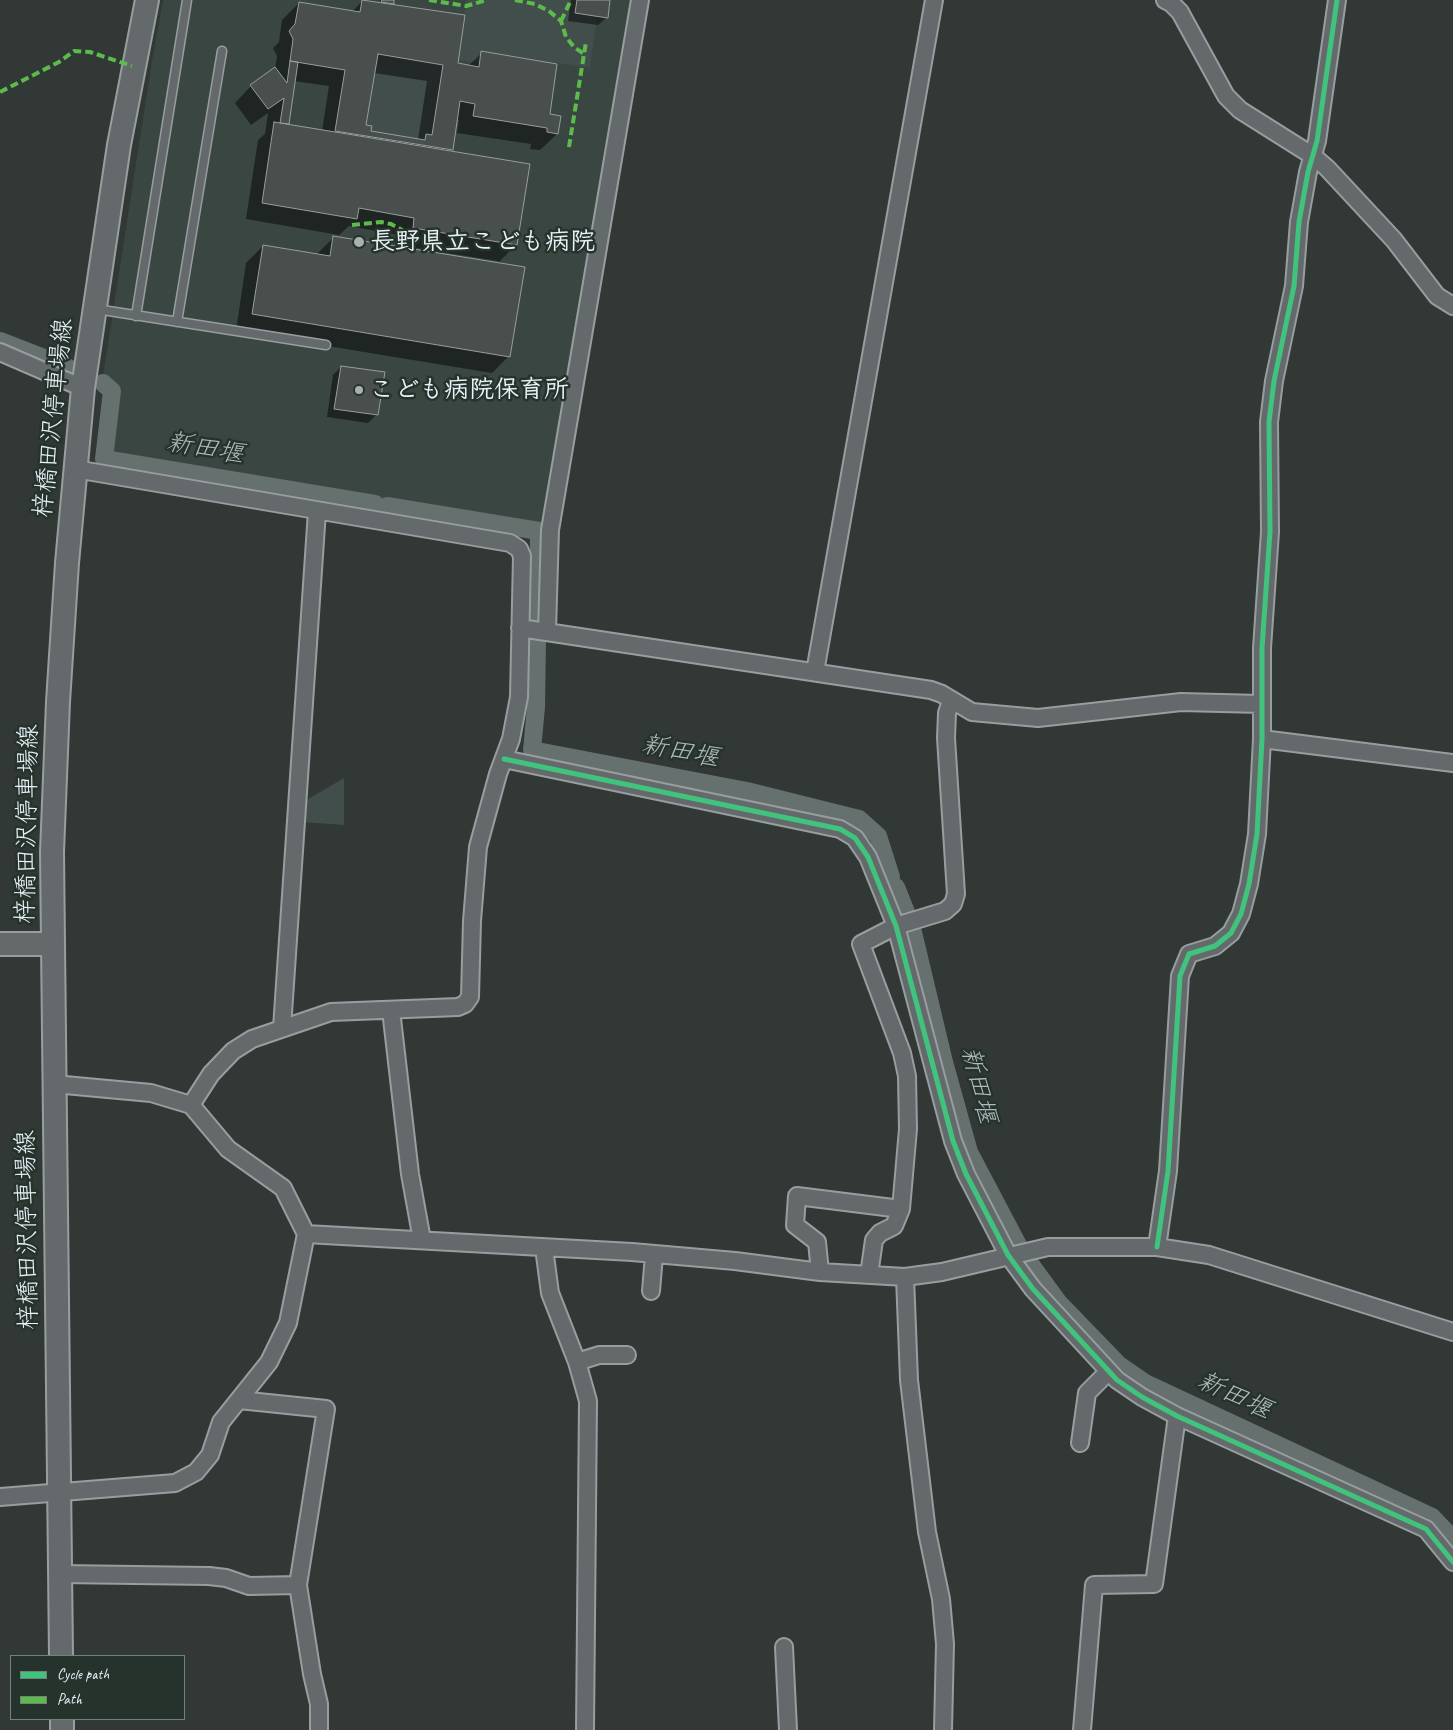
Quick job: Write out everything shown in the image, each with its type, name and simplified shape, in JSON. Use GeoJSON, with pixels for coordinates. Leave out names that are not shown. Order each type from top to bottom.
{"type":"FeatureCollection","features":[{"type":"Feature","properties":{"kind":"main road","name":"梓橋田沢停車場線"},"geometry":{"type":"LineString","coordinates":[[61,1655],[52,944],[52,852],[58,702],[75,469],[83,388],[119,145],[147,0]]}},
{"type":"Feature","properties":{"kind":"main road"},"geometry":{"type":"LineString","coordinates":[[0,944],[52,944]]}},
{"type":"Feature","properties":{"kind":"street"},"geometry":{"type":"LineString","coordinates":[[547,631],[550,530],[640,0]]}},
{"type":"Feature","properties":{"kind":"street"},"geometry":{"type":"LineString","coordinates":[[815,672],[934,0]]}},
{"type":"Feature","properties":{"kind":"street"},"geometry":{"type":"LineString","coordinates":[[1165,0],[1180,12],[1226,96],[1240,110],[1313,156],[1394,240],[1437,296],[1453,306]]}},
{"type":"Feature","properties":{"kind":"street"},"geometry":{"type":"LineString","coordinates":[[1157,1247],[1168,1171],[1180,976],[1189,954],[1215,946],[1231,933],[1241,914],[1249,884],[1257,834],[1262,739],[1261,704],[1270,532],[1269,422],[1274,381],[1294,286],[1303,194],[1317,141],[1337,0]]}},
{"type":"Feature","properties":{"kind":"street"},"geometry":{"type":"LineString","coordinates":[[0,352],[83,388]]}},
{"type":"Feature","properties":{"kind":"street"},"geometry":{"type":"LineString","coordinates":[[75,469],[510,543],[519,549],[522,556],[519,698],[511,739],[498,774],[478,847],[472,921],[470,997],[465,1004],[458,1007],[330,1012],[252,1039],[233,1052],[211,1074],[191,1105]]}},
{"type":"Feature","properties":{"kind":"street"},"geometry":{"type":"LineString","coordinates":[[282,1028],[317,511]]}},
{"type":"Feature","properties":{"kind":"street"},"geometry":{"type":"LineString","coordinates":[[520,628],[931,690],[942,694],[972,712],[1038,718],[1181,702],[1261,704]]}},
{"type":"Feature","properties":{"kind":"street"},"geometry":{"type":"LineString","coordinates":[[869,1275],[874,1240],[880,1233],[894,1226],[901,1209],[907,1148],[907,1076],[902,1053],[861,944],[896,926],[945,911],[953,904],[955,899],[946,738],[947,713],[951,701]]}},
{"type":"Feature","properties":{"kind":"street"},"geometry":{"type":"LineString","coordinates":[[1262,739],[1453,763]]}},
{"type":"Feature","properties":{"kind":"street"},"geometry":{"type":"LineString","coordinates":[[504,759],[840,829],[855,838],[868,857],[896,926],[954,1141],[966,1174],[1008,1255],[1033,1289],[1117,1380],[1142,1398],[1177,1416],[1426,1529],[1453,1562]]}},
{"type":"Feature","properties":{"kind":"street"},"geometry":{"type":"LineString","coordinates":[[391,1010],[410,1174],[422,1240]]}},
{"type":"Feature","properties":{"kind":"street"},"geometry":{"type":"LineString","coordinates":[[0,1497],[175,1484],[196,1472],[210,1454],[221,1422],[269,1362],[288,1323],[306,1234],[283,1188],[228,1149],[191,1105],[151,1093],[54,1084]]}},
{"type":"Feature","properties":{"kind":"street"},"geometry":{"type":"LineString","coordinates":[[820,1272],[817,1242],[795,1225],[797,1196],[901,1209]]}},
{"type":"Feature","properties":{"kind":"street"},"geometry":{"type":"LineString","coordinates":[[306,1234],[654,1255],[820,1272],[905,1277],[942,1272],[1048,1247],[1157,1247],[1209,1255],[1453,1332]]}},
{"type":"Feature","properties":{"kind":"street"},"geometry":{"type":"LineString","coordinates":[[544,1248],[550,1293],[577,1362],[588,1401],[585,1730]]}},
{"type":"Feature","properties":{"kind":"street"},"geometry":{"type":"LineString","coordinates":[[651,1291],[654,1255]]}},
{"type":"Feature","properties":{"kind":"street"},"geometry":{"type":"LineString","coordinates":[[905,1277],[909,1380],[927,1532],[941,1599],[945,1644],[943,1730]]}},
{"type":"Feature","properties":{"kind":"street"},"geometry":{"type":"LineString","coordinates":[[577,1362],[598,1355],[627,1355]]}},
{"type":"Feature","properties":{"kind":"street"},"geometry":{"type":"LineString","coordinates":[[1080,1443],[1087,1393],[1109,1371]]}},
{"type":"Feature","properties":{"kind":"street"},"geometry":{"type":"LineString","coordinates":[[238,1400],[326,1409],[298,1585],[312,1674],[319,1704],[319,1730]]}},
{"type":"Feature","properties":{"kind":"street"},"geometry":{"type":"LineString","coordinates":[[1082,1730],[1094,1585],[1154,1584],[1177,1416]]}},
{"type":"Feature","properties":{"kind":"street"},"geometry":{"type":"LineString","coordinates":[[60,1574],[209,1576],[226,1578],[249,1586],[298,1585]]}},
{"type":"Feature","properties":{"kind":"street"},"geometry":{"type":"LineString","coordinates":[[784,1647],[788,1730]]}},
{"type":"Feature","properties":{"kind":"lane"},"geometry":{"type":"LineString","coordinates":[[136,316],[187,0]]}},
{"type":"Feature","properties":{"kind":"lane"},"geometry":{"type":"LineString","coordinates":[[177,322],[222,51]]}},
{"type":"Feature","properties":{"kind":"lane"},"geometry":{"type":"LineString","coordinates":[[94,309],[326,345]]}},
{"type":"Feature","properties":{"kind":"shaded area","name":"長野県立こども病院"},"geometry":{"type":"Polygon","coordinates":[[[163,0],[634,0],[544,528],[115,455],[109,452],[115,385],[103,376],[163,0]]]}},
{"type":"Feature","properties":{"kind":"shaded area"},"geometry":{"type":"Polygon","coordinates":[[[467,0],[577,0],[575,13],[597,16],[590,68],[481,51],[478,63],[458,60],[467,0]]]}},
{"type":"Feature","properties":{"kind":"shaded area"},"geometry":{"type":"Polygon","coordinates":[[[378,54],[443,65],[432,135],[426,134],[425,140],[371,131],[372,126],[366,125],[378,54]]]}},
{"type":"Feature","properties":{"kind":"shaded area"},"geometry":{"type":"Polygon","coordinates":[[[344,778],[344,825],[303,822],[305,801],[344,778]]]}},
{"type":"Feature","properties":{"kind":"building"},"geometry":{"type":"Polygon","coordinates":[[[362,0],[465,15],[458,63],[479,67],[481,51],[557,64],[550,114],[561,116],[558,134],[547,132],[547,128],[473,116],[475,104],[460,101],[453,150],[335,131],[345,70],[290,61],[293,39],[289,31],[295,24],[299,2],[360,12],[362,0]],[[378,54],[366,125],[372,126],[371,131],[425,140],[426,134],[432,135],[443,65],[378,54]]]}},
{"type":"Feature","properties":{"kind":"building"},"geometry":{"type":"Polygon","coordinates":[[[382,0],[394,0],[394,4],[381,2],[382,0]]]}},
{"type":"Feature","properties":{"kind":"building"},"geometry":{"type":"Polygon","coordinates":[[[577,0],[610,0],[608,18],[575,13],[577,0]]]}},
{"type":"Feature","properties":{"kind":"building"},"geometry":{"type":"Polygon","coordinates":[[[290,61],[298,62],[289,124],[280,123],[284,98],[268,109],[250,85],[275,67],[287,83],[290,61]]]}},
{"type":"Feature","properties":{"kind":"building"},"geometry":{"type":"Polygon","coordinates":[[[274,122],[530,164],[517,245],[413,228],[414,218],[359,208],[357,219],[262,203],[274,122]]]}},
{"type":"Feature","properties":{"kind":"building"},"geometry":{"type":"Polygon","coordinates":[[[333,236],[525,267],[510,357],[252,314],[263,245],[330,256],[333,236]]]}},
{"type":"Feature","properties":{"kind":"building","name":"こども病院保育所"},"geometry":{"type":"Polygon","coordinates":[[[341,366],[385,372],[378,415],[334,409],[341,366]]]}},
{"type":"Feature","properties":{"kind":"waterway","name":"新田堰"},"geometry":{"type":"LineString","coordinates":[[0,341],[67,367]]}},
{"type":"Feature","properties":{"kind":"waterway","name":"新田堰"},"geometry":{"type":"LineString","coordinates":[[103,383],[112,391],[104,459],[375,504]]}},
{"type":"Feature","properties":{"kind":"waterway","name":"新田堰"},"geometry":{"type":"LineString","coordinates":[[387,506],[539,531],[538,621]]}},
{"type":"Feature","properties":{"kind":"waterway","name":"新田堰"},"geometry":{"type":"LineString","coordinates":[[537,639],[536,707],[532,750],[747,791],[859,819],[878,836],[891,877]]}},
{"type":"Feature","properties":{"kind":"waterway","name":"新田堰"},"geometry":{"type":"LineString","coordinates":[[896,887],[906,912]]}},
{"type":"Feature","properties":{"kind":"waterway","name":"新田堰"},"geometry":{"type":"LineString","coordinates":[[912,928],[944,1062],[969,1152],[1018,1245]]}},
{"type":"Feature","properties":{"kind":"waterway","name":"新田堰"},"geometry":{"type":"LineString","coordinates":[[1026,1258],[1059,1303],[1119,1365],[1145,1383],[1432,1517],[1453,1539]]}},
{"type":"Feature","properties":{"kind":"marked path"},"geometry":{"type":"LineString","coordinates":[[429,0],[466,6],[487,0]]}},
{"type":"Feature","properties":{"kind":"marked path"},"geometry":{"type":"LineString","coordinates":[[515,0],[535,4],[549,11],[561,21],[566,37],[574,47],[584,54]]}},
{"type":"Feature","properties":{"kind":"marked path"},"geometry":{"type":"LineString","coordinates":[[561,21],[571,0]]}},
{"type":"Feature","properties":{"kind":"marked path"},"geometry":{"type":"LineString","coordinates":[[569,147],[586,42]]}},
{"type":"Feature","properties":{"kind":"marked path"},"geometry":{"type":"LineString","coordinates":[[0,92],[59,62],[74,51],[90,52],[132,66]]}},
{"type":"Feature","properties":{"kind":"marked path"},"geometry":{"type":"LineString","coordinates":[[352,225],[381,222],[391,224],[415,237]]}},
{"type":"Feature","properties":{"kind":"cycle path"},"geometry":{"type":"LineString","coordinates":[[1157,1247],[1168,1171],[1180,976],[1189,954],[1215,946],[1231,933],[1241,914],[1249,884],[1257,834],[1262,739],[1262,648],[1270,532],[1269,422],[1274,381],[1294,286],[1299,222],[1308,172],[1317,141],[1337,0]]}},
{"type":"Feature","properties":{"kind":"cycle path"},"geometry":{"type":"LineString","coordinates":[[504,759],[840,829],[855,838],[868,857],[896,926],[953,1141],[966,1174],[1008,1255],[1033,1289],[1117,1380],[1142,1397],[1177,1416],[1426,1529],[1453,1562]]}},
{"type":"Feature","properties":{"kind":"place","name":"長野県立こども病院"},"geometry":{"type":"Point","coordinates":[359,242]}},
{"type":"Feature","properties":{"kind":"place","name":"こども病院保育所"},"geometry":{"type":"Point","coordinates":[359,390]}}]}
